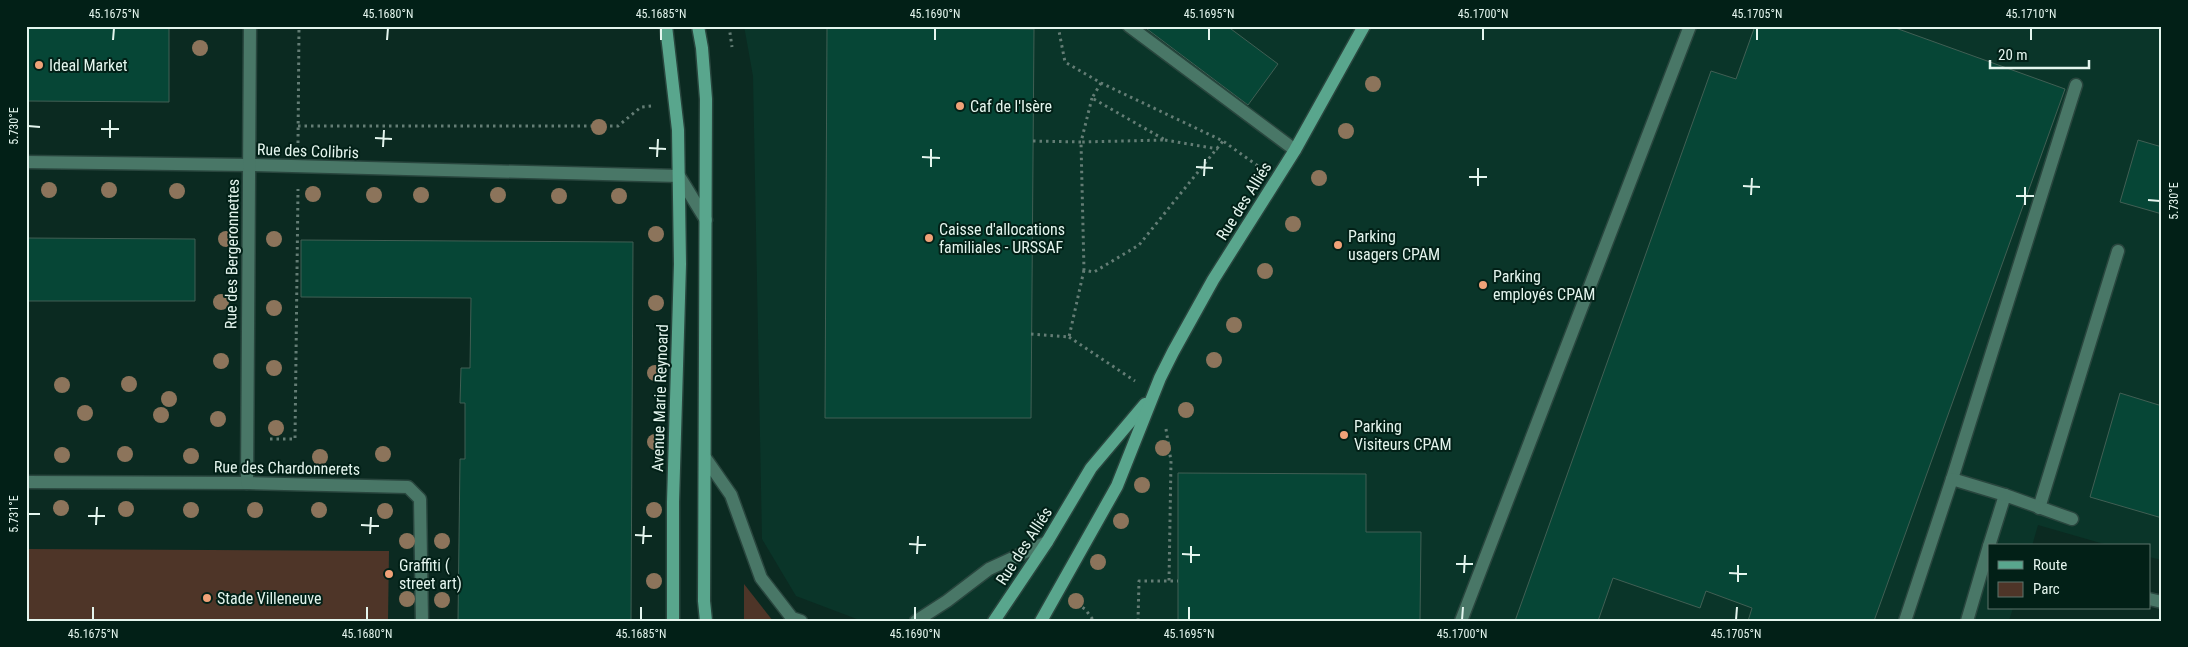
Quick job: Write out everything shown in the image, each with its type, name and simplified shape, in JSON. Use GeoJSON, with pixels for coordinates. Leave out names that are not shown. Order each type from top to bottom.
{"type":"FeatureCollection","features":[{"type":"Feature","properties":{"kind":"main road","name":"Avenue Marie Reynoard"},"geometry":{"type":"LineString","coordinates":[[666,26],[678,130],[679,176],[680,264],[673,502],[673,621]]}},
{"type":"Feature","properties":{"kind":"main road"},"geometry":{"type":"LineString","coordinates":[[698,26],[702,48],[706,99],[704,601],[706,621]]}},
{"type":"Feature","properties":{"kind":"main road","name":"Rue des Alliés"},"geometry":{"type":"LineString","coordinates":[[1041,621],[1117,486],[1153,394],[1173,352],[1213,280],[1295,150],[1364,26]]}},
{"type":"Feature","properties":{"kind":"main road","name":"Rue des Alliés"},"geometry":{"type":"LineString","coordinates":[[994,621],[1047,542],[1092,468],[1153,394]]}},
{"type":"Feature","properties":{"kind":"street","name":"Rue des Bergeronnettes"},"geometry":{"type":"LineString","coordinates":[[247,483],[250,26]]}},
{"type":"Feature","properties":{"kind":"street"},"geometry":{"type":"LineString","coordinates":[[1128,26],[1295,150]]}},
{"type":"Feature","properties":{"kind":"street"},"geometry":{"type":"LineString","coordinates":[[1461,621],[1690,26]]}},
{"type":"Feature","properties":{"kind":"street"},"geometry":{"type":"LineString","coordinates":[[1905,621],[1952,479],[2076,85]]}},
{"type":"Feature","properties":{"kind":"street","name":"Rue des Colibris"},"geometry":{"type":"LineString","coordinates":[[26,162],[250,165],[679,176]]}},
{"type":"Feature","properties":{"kind":"street"},"geometry":{"type":"LineString","coordinates":[[679,176],[706,220]]}},
{"type":"Feature","properties":{"kind":"street"},"geometry":{"type":"LineString","coordinates":[[2039,508],[2118,251]]}},
{"type":"Feature","properties":{"kind":"street"},"geometry":{"type":"LineString","coordinates":[[706,459],[731,495],[761,578],[792,618],[801,621]]}},
{"type":"Feature","properties":{"kind":"street"},"geometry":{"type":"LineString","coordinates":[[1952,479],[2005,495],[2072,519]]}},
{"type":"Feature","properties":{"kind":"street","name":"Rue des Chardonnerets"},"geometry":{"type":"LineString","coordinates":[[26,482],[247,483],[408,487],[420,499],[422,621]]}},
{"type":"Feature","properties":{"kind":"street"},"geometry":{"type":"LineString","coordinates":[[1990,544],[2005,495]]}},
{"type":"Feature","properties":{"kind":"street"},"geometry":{"type":"LineString","coordinates":[[916,621],[947,601],[989,569],[1047,542]]}},
{"type":"Feature","properties":{"kind":"street"},"geometry":{"type":"LineString","coordinates":[[1967,621],[1988,549]]}},
{"type":"Feature","properties":{"kind":"path"},"geometry":{"type":"LineString","coordinates":[[247,438],[295,439],[299,26]]}},
{"type":"Feature","properties":{"kind":"path"},"geometry":{"type":"LineString","coordinates":[[729,26],[732,47]]}},
{"type":"Feature","properties":{"kind":"path"},"geometry":{"type":"LineString","coordinates":[[1058,26],[1065,62],[1100,83],[1223,141],[1277,179]]}},
{"type":"Feature","properties":{"kind":"path"},"geometry":{"type":"LineString","coordinates":[[1069,337],[1084,270],[1081,142],[1092,98],[1100,83]]}},
{"type":"Feature","properties":{"kind":"path"},"geometry":{"type":"LineString","coordinates":[[1092,98],[1165,140]]}},
{"type":"Feature","properties":{"kind":"path"},"geometry":{"type":"LineString","coordinates":[[298,126],[618,126],[641,107],[675,102]]}},
{"type":"Feature","properties":{"kind":"path"},"geometry":{"type":"LineString","coordinates":[[1033,141],[1165,140],[1218,149]]}},
{"type":"Feature","properties":{"kind":"path"},"geometry":{"type":"LineString","coordinates":[[1084,270],[1094,272],[1139,245],[1223,141]]}},
{"type":"Feature","properties":{"kind":"path"},"geometry":{"type":"LineString","coordinates":[[1032,334],[1069,337],[1113,364]]}},
{"type":"Feature","properties":{"kind":"path"},"geometry":{"type":"LineString","coordinates":[[1166,424],[1171,461],[1168,582]]}},
{"type":"Feature","properties":{"kind":"path"},"geometry":{"type":"LineString","coordinates":[[1138,621],[1139,581],[1178,581]]}},
{"type":"Feature","properties":{"kind":"shaded area"},"geometry":{"type":"Polygon","coordinates":[[[744,26],[2162,26],[2162,560],[2150,557],[2150,544],[2104,544],[2038,525],[2033,544],[1988,544],[1988,610],[2012,610],[2009,621],[862,621],[796,596],[762,539],[753,76],[744,26]]]}},
{"type":"Feature","properties":{"kind":"green space","name":"Stade Villeneuve"},"geometry":{"type":"Polygon","coordinates":[[[26,549],[389,551],[388,621],[26,621],[26,549]]]}},
{"type":"Feature","properties":{"kind":"green space"},"geometry":{"type":"Polygon","coordinates":[[[744,584],[773,621],[744,621],[744,584]]]}},
{"type":"Feature","properties":{"kind":"building"},"geometry":{"type":"Polygon","coordinates":[[[26,26],[169,26],[169,102],[26,101],[26,26]]]}},
{"type":"Feature","properties":{"kind":"building","name":"Caisse d'allocations familiales - URSSAF"},"geometry":{"type":"Polygon","coordinates":[[[827,26],[1034,29],[1031,418],[825,418],[827,26]]]}},
{"type":"Feature","properties":{"kind":"building"},"geometry":{"type":"Polygon","coordinates":[[[1143,26],[1227,26],[1278,64],[1248,105],[1143,26]]]}},
{"type":"Feature","properties":{"kind":"building"},"geometry":{"type":"Polygon","coordinates":[[[1755,26],[1890,26],[2065,89],[1874,621],[1748,621],[1752,608],[1706,591],[1700,608],[1613,578],[1598,621],[1515,621],[1711,71],[1736,79],[1755,26]]]}},
{"type":"Feature","properties":{"kind":"building"},"geometry":{"type":"Polygon","coordinates":[[[2138,140],[2162,147],[2162,214],[2120,202],[2138,140]]]}},
{"type":"Feature","properties":{"kind":"building"},"geometry":{"type":"Polygon","coordinates":[[[26,238],[195,239],[195,301],[26,301],[26,238]]]}},
{"type":"Feature","properties":{"kind":"building"},"geometry":{"type":"Polygon","coordinates":[[[301,240],[633,242],[631,621],[458,621],[460,459],[465,459],[465,403],[460,403],[461,368],[470,368],[471,298],[301,297],[301,240]]]}},
{"type":"Feature","properties":{"kind":"building"},"geometry":{"type":"Polygon","coordinates":[[[2120,393],[2162,406],[2162,518],[2090,497],[2120,393]]]}},
{"type":"Feature","properties":{"kind":"building"},"geometry":{"type":"Polygon","coordinates":[[[1178,473],[1366,474],[1366,532],[1421,532],[1420,621],[1178,621],[1178,473]]]}},
{"type":"Feature","properties":{"kind":"place","name":"Ideal Market"},"geometry":{"type":"Point","coordinates":[39,65]}},
{"type":"Feature","properties":{"kind":"place","name":"Caf de l'Isère"},"geometry":{"type":"Point","coordinates":[960,106]}},
{"type":"Feature","properties":{"kind":"place","name":"Caisse d'allocations familiales - URSSAF"},"geometry":{"type":"Point","coordinates":[929,238]}},
{"type":"Feature","properties":{"kind":"place","name":"Parking usagers CPAM"},"geometry":{"type":"Point","coordinates":[1338,245]}},
{"type":"Feature","properties":{"kind":"place","name":"Parking employés CPAM"},"geometry":{"type":"Point","coordinates":[1483,285]}},
{"type":"Feature","properties":{"kind":"place","name":"Parking Visiteurs CPAM"},"geometry":{"type":"Point","coordinates":[1344,435]}},
{"type":"Feature","properties":{"kind":"place","name":"Graffiti ( street art)"},"geometry":{"type":"Point","coordinates":[389,574]}},
{"type":"Feature","properties":{"kind":"place","name":"Stade Villeneuve"},"geometry":{"type":"Point","coordinates":[207,598]}}]}
